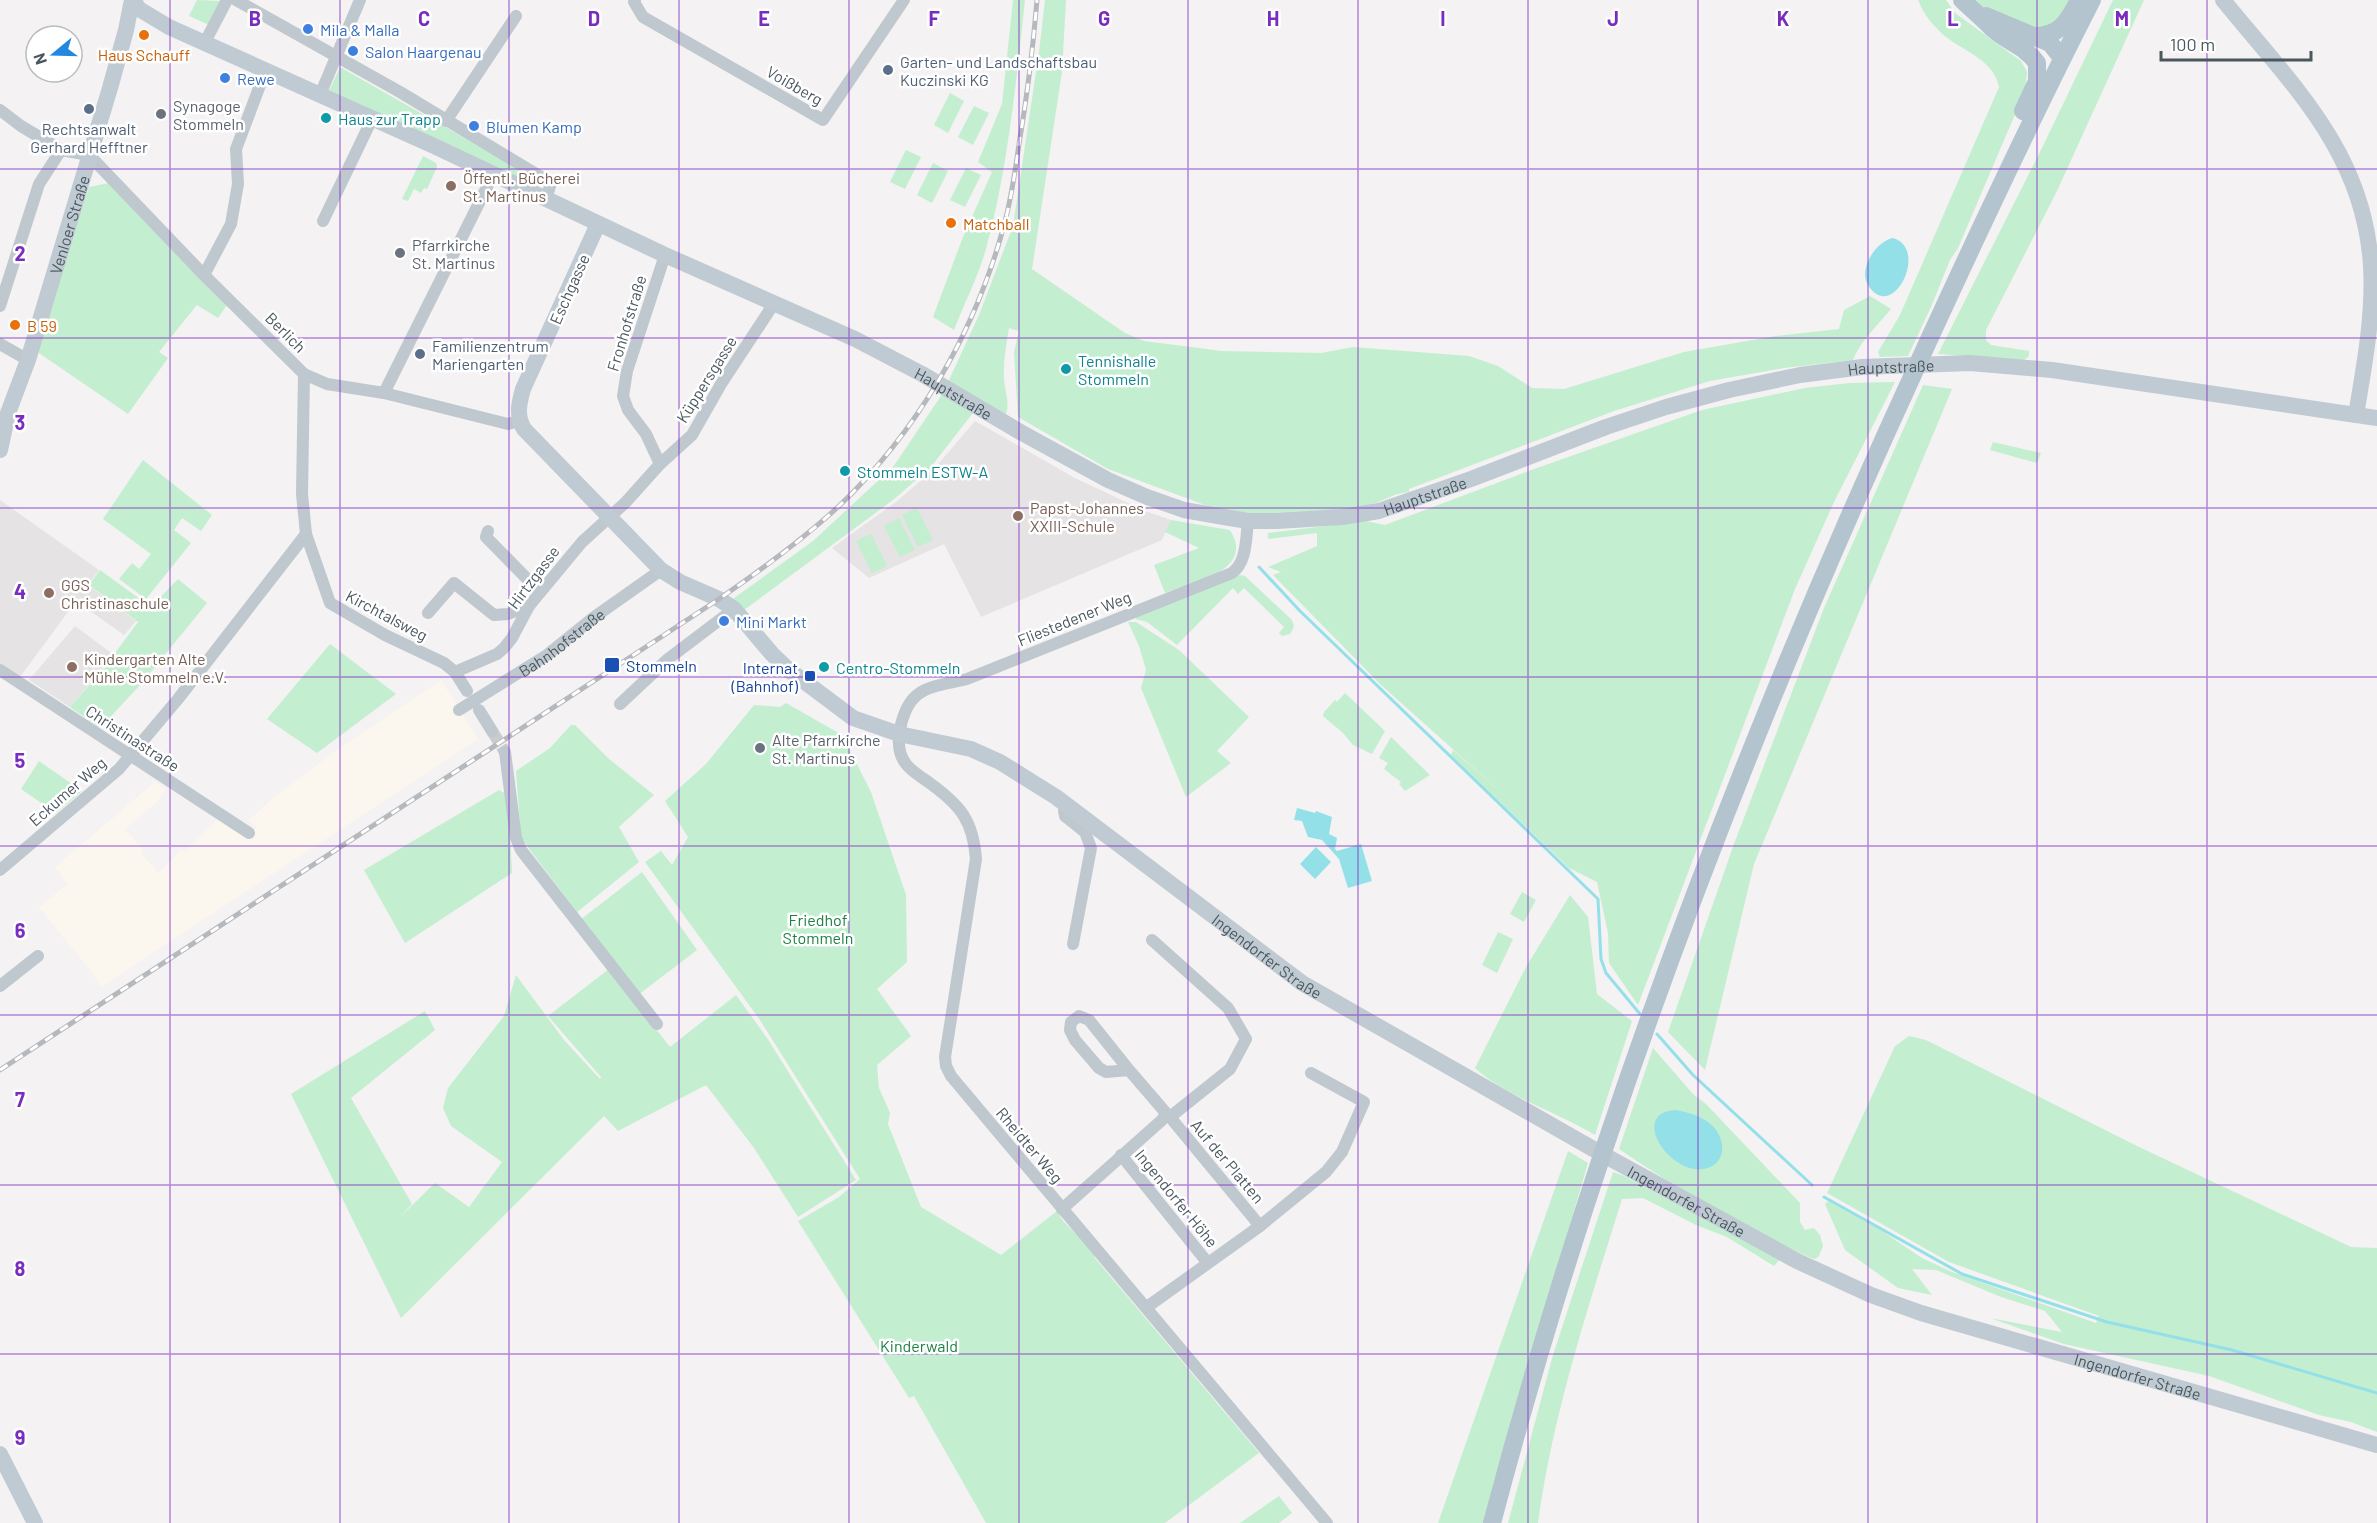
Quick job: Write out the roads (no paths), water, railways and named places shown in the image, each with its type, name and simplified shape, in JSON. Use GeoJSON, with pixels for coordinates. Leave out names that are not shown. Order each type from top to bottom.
{"type":"FeatureCollection","features":[{"type":"Feature","properties":{"kind":"main road"},"geometry":{"type":"LineString","coordinates":[[1962,0],[1997,35],[2032,56],[2037,63],[2037,81],[2016,127],[1995,200]]}},
{"type":"Feature","properties":{"kind":"main road"},"geometry":{"type":"LineString","coordinates":[[2034,36],[2045,36],[2062,28],[2079,0]]}},
{"type":"Feature","properties":{"kind":"main road"},"geometry":{"type":"LineString","coordinates":[[1492,1523],[1516,1431],[1592,1182],[1639,1041],[1695,889],[1787,659],[1896,412],[2062,58],[2092,0]]}},
{"type":"Feature","properties":{"kind":"main road"},"geometry":{"type":"LineString","coordinates":[[1983,20],[1991,17],[2050,43],[2062,58]]}},
{"type":"Feature","properties":{"kind":"main road"},"geometry":{"type":"LineString","coordinates":[[1983,20],[2046,55],[2062,58]]}},
{"type":"Feature","properties":{"kind":"street","name":"Hauptstraße"},"geometry":{"type":"LineString","coordinates":[[132,0],[148,15],[265,72],[320,95],[665,255],[855,339],[922,374],[1108,480],[1184,510],[1248,521],[1342,517],[1379,511],[1666,407],[1729,390],[1800,375],[1879,366],[1970,363],[2052,370],[2377,418]]}},
{"type":"Feature","properties":{"kind":"street","name":"Venloer Straße"},"geometry":{"type":"LineString","coordinates":[[0,450],[8,413],[27,360],[89,155],[124,36],[132,0]]}},
{"type":"Feature","properties":{"kind":"street"},"geometry":{"type":"LineString","coordinates":[[205,42],[227,0]]}},
{"type":"Feature","properties":{"kind":"street"},"geometry":{"type":"LineString","coordinates":[[236,0],[337,56],[551,183],[546,199]]}},
{"type":"Feature","properties":{"kind":"street"},"geometry":{"type":"LineString","coordinates":[[320,95],[360,0]]}},
{"type":"Feature","properties":{"kind":"street","name":"Voißberg"},"geometry":{"type":"LineString","coordinates":[[635,0],[643,17],[823,120],[904,0]]}},
{"type":"Feature","properties":{"kind":"street"},"geometry":{"type":"LineString","coordinates":[[2223,0],[2324,125],[2343,157],[2358,192],[2367,227],[2371,267],[2370,313],[2356,416]]}},
{"type":"Feature","properties":{"kind":"street"},"geometry":{"type":"LineString","coordinates":[[446,121],[516,16]]}},
{"type":"Feature","properties":{"kind":"street"},"geometry":{"type":"LineString","coordinates":[[204,275],[231,224],[238,184],[236,149],[265,72]]}},
{"type":"Feature","properties":{"kind":"street"},"geometry":{"type":"LineString","coordinates":[[0,110],[21,126],[61,150],[89,155]]}},
{"type":"Feature","properties":{"kind":"street"},"geometry":{"type":"LineString","coordinates":[[323,221],[372,119]]}},
{"type":"Feature","properties":{"kind":"street"},"geometry":{"type":"LineString","coordinates":[[0,306],[39,184],[61,150]]}},
{"type":"Feature","properties":{"kind":"street","name":"Berlich"},"geometry":{"type":"LineString","coordinates":[[89,155],[204,275],[304,374],[327,384],[384,393],[508,424],[519,421]]}},
{"type":"Feature","properties":{"kind":"street"},"geometry":{"type":"LineString","coordinates":[[384,393],[494,175]]}},
{"type":"Feature","properties":{"kind":"street","name":"Eschgasse"},"geometry":{"type":"LineString","coordinates":[[519,421],[523,389],[598,224]]}},
{"type":"Feature","properties":{"kind":"street","name":"Fronhofstraße"},"geometry":{"type":"LineString","coordinates":[[660,464],[646,434],[628,410],[623,396],[627,372],[665,255]]}},
{"type":"Feature","properties":{"kind":"street","name":"Küppersgasse"},"geometry":{"type":"LineString","coordinates":[[609,518],[660,464],[692,435],[721,384],[775,302]]}},
{"type":"Feature","properties":{"kind":"street"},"geometry":{"type":"LineString","coordinates":[[0,344],[27,360]]}},
{"type":"Feature","properties":{"kind":"street","name":"Kirchtalsweg"},"geometry":{"type":"LineString","coordinates":[[304,374],[302,494],[306,534],[330,603],[385,635],[444,663],[455,672],[467,691]]}},
{"type":"Feature","properties":{"kind":"street"},"geometry":{"type":"LineString","coordinates":[[519,421],[524,429],[661,570]]}},
{"type":"Feature","properties":{"kind":"street","name":"Hirtzgasse"},"geometry":{"type":"LineString","coordinates":[[455,672],[496,654],[504,648],[540,592],[582,542],[609,518]]}},
{"type":"Feature","properties":{"kind":"street","name":"Fliestedener Weg"},"geometry":{"type":"LineString","coordinates":[[899,734],[904,712],[911,698],[927,689],[967,679],[1232,573],[1241,565],[1248,521]]}},
{"type":"Feature","properties":{"kind":"street"},"geometry":{"type":"LineString","coordinates":[[488,531],[486,537],[540,592]]}},
{"type":"Feature","properties":{"kind":"street","name":"Eckumer Weg"},"geometry":{"type":"LineString","coordinates":[[0,870],[119,769],[178,699],[306,534]]}},
{"type":"Feature","properties":{"kind":"street","name":"Ingendorfer Straße"},"geometry":{"type":"LineString","coordinates":[[661,570],[680,582],[713,595],[734,609],[772,654],[834,706],[853,718],[899,734],[971,749],[1000,762],[1067,806],[1302,983],[1797,1261],[1871,1295],[1998,1337],[2377,1445]]}},
{"type":"Feature","properties":{"kind":"street","name":"Bahnhofstraße"},"geometry":{"type":"LineString","coordinates":[[459,710],[547,655],[661,570]]}},
{"type":"Feature","properties":{"kind":"street"},"geometry":{"type":"LineString","coordinates":[[428,613],[454,583],[494,615],[508,614],[529,606]]}},
{"type":"Feature","properties":{"kind":"street"},"geometry":{"type":"LineString","coordinates":[[620,704],[668,659],[734,609]]}},
{"type":"Feature","properties":{"kind":"street","name":"Christinastraße"},"geometry":{"type":"LineString","coordinates":[[0,670],[249,832]]}},
{"type":"Feature","properties":{"kind":"street"},"geometry":{"type":"LineString","coordinates":[[479,710],[492,731]]}},
{"type":"Feature","properties":{"kind":"street","name":"Rheidter Weg"},"geometry":{"type":"LineString","coordinates":[[899,734],[900,751],[906,764],[961,809],[969,822],[975,840],[976,859],[945,1058],[951,1076],[1327,1523]]}},
{"type":"Feature","properties":{"kind":"street"},"geometry":{"type":"LineString","coordinates":[[505,752],[516,838],[521,850],[657,1024]]}},
{"type":"Feature","properties":{"kind":"street","name":"Ingendorfer Straße"},"geometry":{"type":"LineString","coordinates":[[1067,806],[1064,811],[1065,816],[1085,832],[1091,848],[1073,944]]}},
{"type":"Feature","properties":{"kind":"street","name":"Ingendorfer Höhe"},"geometry":{"type":"LineString","coordinates":[[1062,1209],[1161,1120],[1230,1070],[1246,1039],[1228,1008],[1152,940]]}},
{"type":"Feature","properties":{"kind":"street"},"geometry":{"type":"LineString","coordinates":[[0,986],[38,956]]}},
{"type":"Feature","properties":{"kind":"street"},"geometry":{"type":"LineString","coordinates":[[1129,1070],[1106,1072],[1099,1068],[1075,1040],[1070,1030],[1071,1022],[1080,1016],[1089,1020],[1168,1115]]}},
{"type":"Feature","properties":{"kind":"street","name":"Auf der Platten"},"geometry":{"type":"LineString","coordinates":[[1147,1307],[1260,1226],[1326,1172],[1342,1152],[1364,1102],[1311,1073]]}},
{"type":"Feature","properties":{"kind":"street","name":"Auf der Platten"},"geometry":{"type":"LineString","coordinates":[[1168,1115],[1260,1226]]}},
{"type":"Feature","properties":{"kind":"street","name":"Ingendorfer Höhe"},"geometry":{"type":"LineString","coordinates":[[1121,1155],[1207,1262]]}},
{"type":"Feature","properties":{"kind":"street"},"geometry":{"type":"LineString","coordinates":[[0,1454],[35,1523]]}},
{"type":"Feature","properties":{"kind":"water"},"geometry":{"type":"Polygon","coordinates":[[[1893,238],[1904,245],[1908,255],[1908,268],[1896,290],[1887,296],[1877,295],[1868,285],[1865,271],[1875,250],[1893,238]]]}},
{"type":"Feature","properties":{"kind":"water"},"geometry":{"type":"Polygon","coordinates":[[[1297,808],[1315,813],[1316,811],[1332,817],[1329,834],[1337,838],[1335,849],[1337,851],[1361,844],[1372,881],[1348,888],[1339,859],[1322,840],[1308,837],[1302,821],[1294,820],[1297,808]]]}},
{"type":"Feature","properties":{"kind":"water"},"geometry":{"type":"Polygon","coordinates":[[[1316,847],[1331,862],[1315,879],[1300,864],[1316,847]]]}},
{"type":"Feature","properties":{"kind":"water"},"geometry":{"type":"Polygon","coordinates":[[[1675,1110],[1701,1118],[1715,1128],[1722,1149],[1718,1161],[1712,1166],[1704,1169],[1691,1168],[1678,1163],[1659,1143],[1655,1132],[1655,1121],[1662,1114],[1675,1110]]]}},
{"type":"Feature","properties":{"kind":"waterway"},"geometry":{"type":"LineString","coordinates":[[1259,567],[1300,611],[1598,899],[1601,959],[1606,973],[1640,1014]]}},
{"type":"Feature","properties":{"kind":"waterway"},"geometry":{"type":"LineString","coordinates":[[1657,1034],[1693,1075],[1812,1185]]}},
{"type":"Feature","properties":{"kind":"waterway"},"geometry":{"type":"LineString","coordinates":[[1824,1197],[1962,1274],[2107,1322],[2232,1350],[2377,1393]]}},
{"type":"Feature","properties":{"kind":"tunnel"},"geometry":{"type":"LineString","coordinates":[[492,731],[505,752]]}},
{"type":"Feature","properties":{"kind":"railway"},"geometry":{"type":"LineString","coordinates":[[0,1070],[719,599],[810,532],[867,478],[893,447],[939,379],[959,343],[991,268],[1006,218],[1012,187],[1032,54],[1037,0]]}},
{"type":"Feature","properties":{"kind":"place","name":"Mila & Malla"},"geometry":{"type":"Point","coordinates":[308,29]}},
{"type":"Feature","properties":{"kind":"place","name":"Haus Schauff"},"geometry":{"type":"Point","coordinates":[144,35]}},
{"type":"Feature","properties":{"kind":"place","name":"Salon Haargenau"},"geometry":{"type":"Point","coordinates":[353,51]}},
{"type":"Feature","properties":{"kind":"place","name":"Garten- und Landschaftsbau Kuczinski KG"},"geometry":{"type":"Point","coordinates":[888,70]}},
{"type":"Feature","properties":{"kind":"place","name":"Rewe"},"geometry":{"type":"Point","coordinates":[225,78]}},
{"type":"Feature","properties":{"kind":"place","name":"Rechtsanwalt Gerhard Hefftner"},"geometry":{"type":"Point","coordinates":[89,109]}},
{"type":"Feature","properties":{"kind":"place","name":"Synagoge Stommeln"},"geometry":{"type":"Point","coordinates":[161,114]}},
{"type":"Feature","properties":{"kind":"place","name":"Haus zur Trapp"},"geometry":{"type":"Point","coordinates":[326,118]}},
{"type":"Feature","properties":{"kind":"place","name":"Blumen Kamp"},"geometry":{"type":"Point","coordinates":[474,126]}},
{"type":"Feature","properties":{"kind":"place","name":"Öffentl. Bücherei St. Martinus"},"geometry":{"type":"Point","coordinates":[451,186]}},
{"type":"Feature","properties":{"kind":"place","name":"Matchball"},"geometry":{"type":"Point","coordinates":[951,223]}},
{"type":"Feature","properties":{"kind":"place","name":"Pfarrkirche St. Martinus"},"geometry":{"type":"Point","coordinates":[400,253]}},
{"type":"Feature","properties":{"kind":"place","name":"B 59"},"geometry":{"type":"Point","coordinates":[15,325]}},
{"type":"Feature","properties":{"kind":"place","name":"Familienzentrum Mariengarten"},"geometry":{"type":"Point","coordinates":[420,354]}},
{"type":"Feature","properties":{"kind":"place","name":"Tennishalle Stommeln"},"geometry":{"type":"Point","coordinates":[1066,369]}},
{"type":"Feature","properties":{"kind":"place","name":"Stommeln ESTW-A"},"geometry":{"type":"Point","coordinates":[845,471]}},
{"type":"Feature","properties":{"kind":"place","name":"Papst-Johannes XXIII-Schule"},"geometry":{"type":"Point","coordinates":[1018,516]}},
{"type":"Feature","properties":{"kind":"place","name":"GGS Christinaschule"},"geometry":{"type":"Point","coordinates":[49,593]}},
{"type":"Feature","properties":{"kind":"place","name":"Mini Markt"},"geometry":{"type":"Point","coordinates":[724,621]}},
{"type":"Feature","properties":{"kind":"place","name":"Stommeln"},"geometry":{"type":"Point","coordinates":[612,665]}},
{"type":"Feature","properties":{"kind":"place","name":"Kindergarten Alte Mühle Stommeln e.V."},"geometry":{"type":"Point","coordinates":[72,667]}},
{"type":"Feature","properties":{"kind":"place","name":"Centro-Stommeln"},"geometry":{"type":"Point","coordinates":[824,667]}},
{"type":"Feature","properties":{"kind":"place","name":"Internat (Bahnhof)"},"geometry":{"type":"Point","coordinates":[810,676]}},
{"type":"Feature","properties":{"kind":"place","name":"Alte Pfarrkirche St. Martinus"},"geometry":{"type":"Point","coordinates":[760,748]}},
{"type":"Feature","properties":{"kind":"park label","name":"Friedhof Stommeln"},"geometry":{"type":"Point","coordinates":[818,928]}},
{"type":"Feature","properties":{"kind":"park label","name":"Kinderwald"},"geometry":{"type":"Point","coordinates":[919,1345]}}]}
